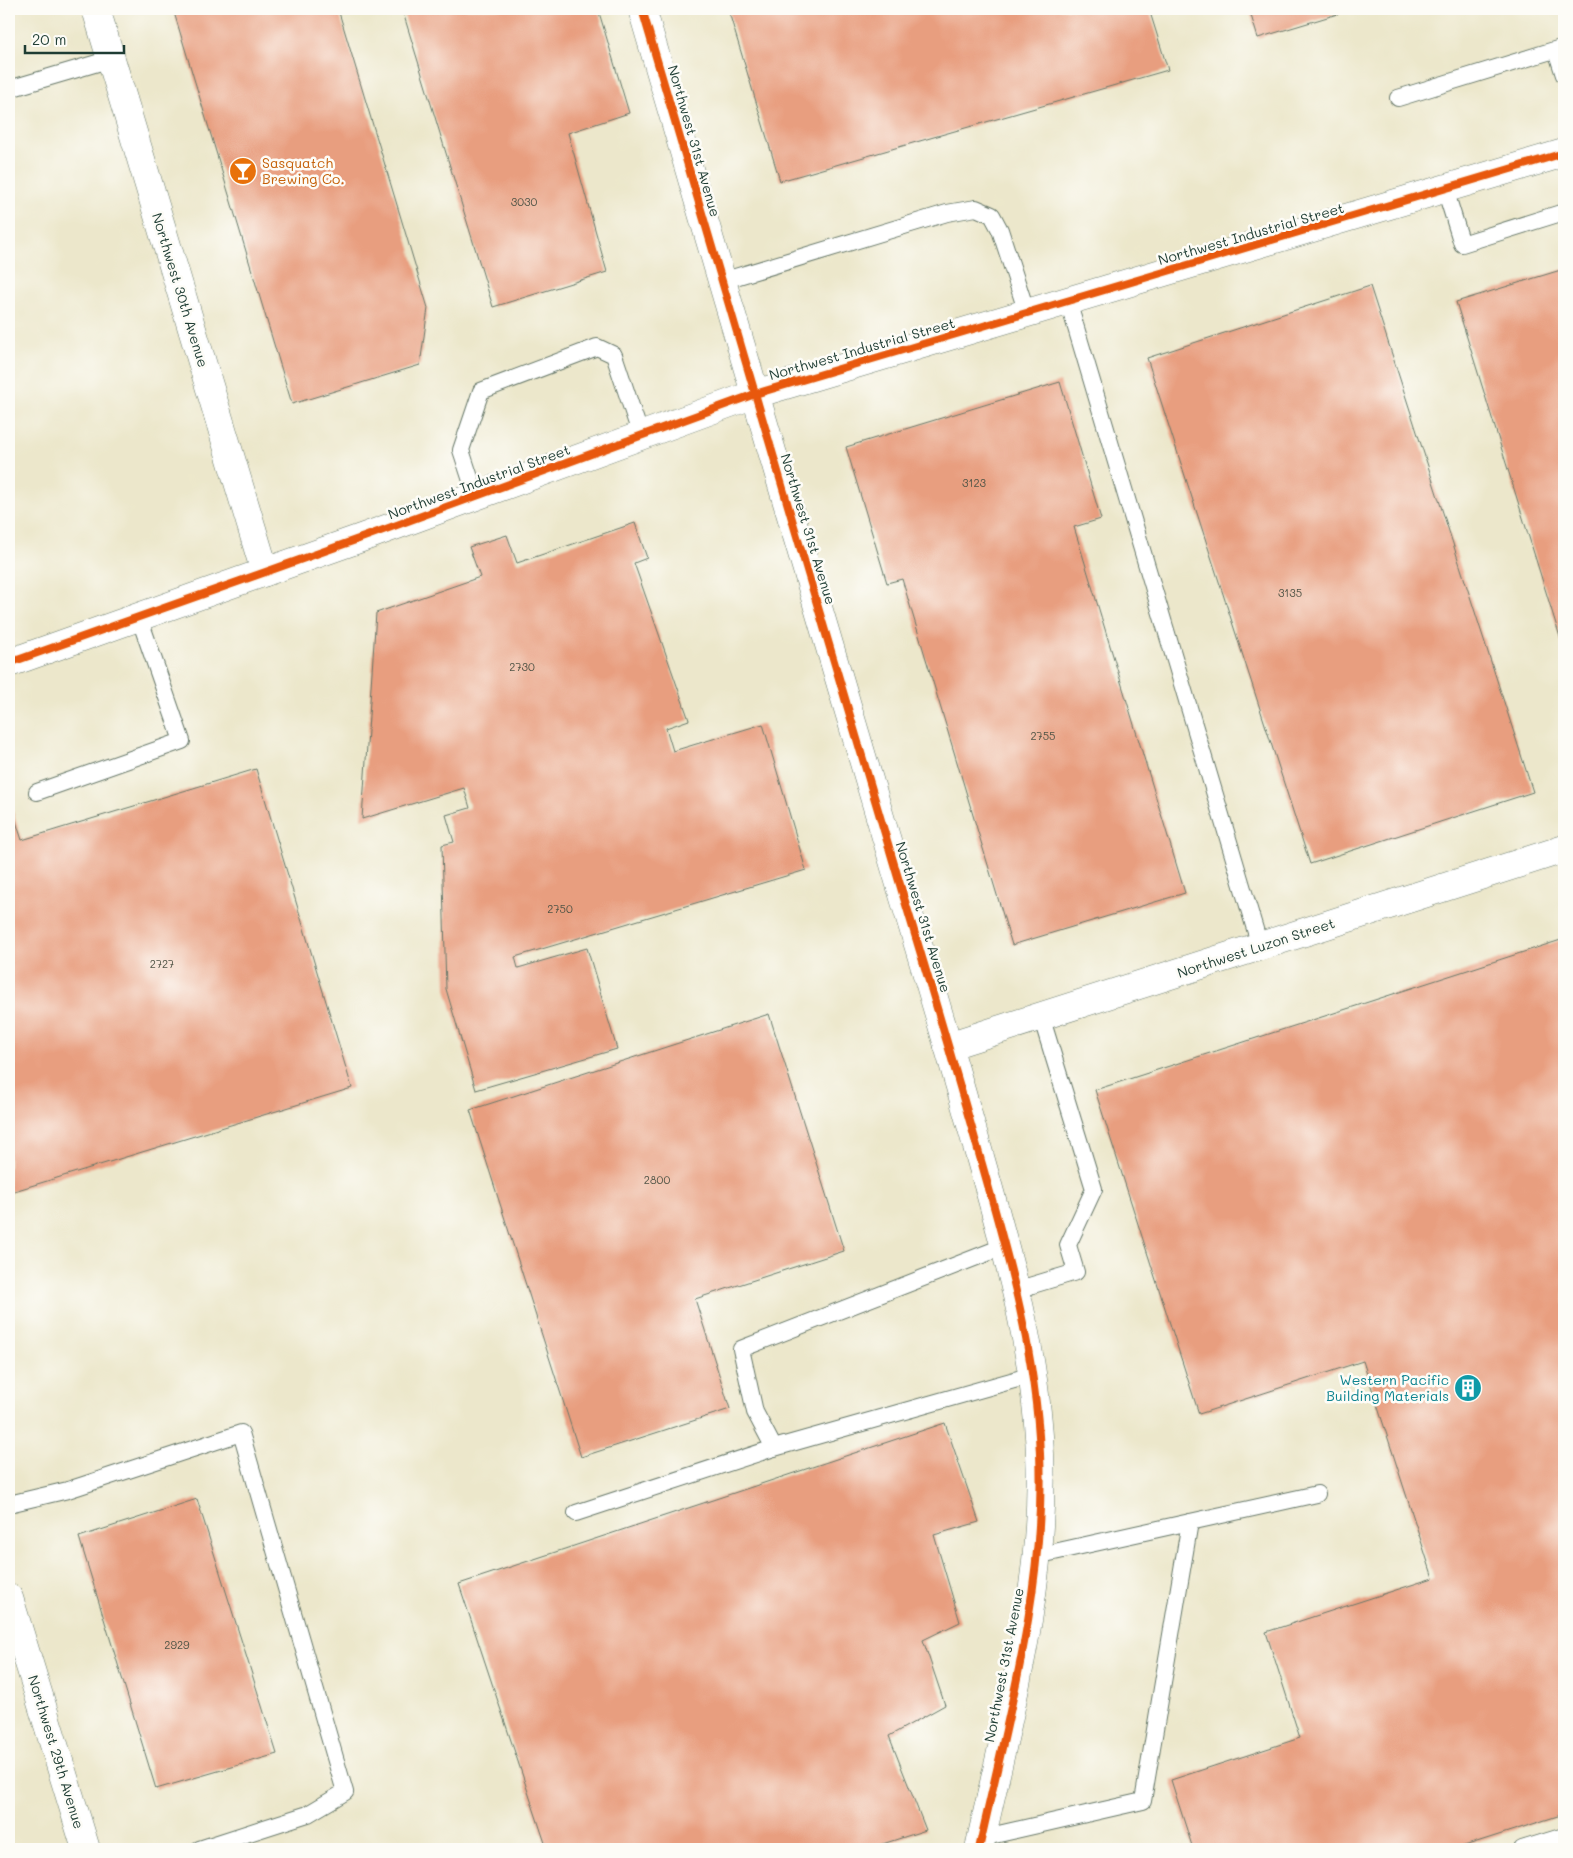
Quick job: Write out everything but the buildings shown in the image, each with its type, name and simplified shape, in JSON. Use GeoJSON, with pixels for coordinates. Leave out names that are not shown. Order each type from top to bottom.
{"type":"FeatureCollection","features":[{"type":"Feature","properties":{"kind":"street","name":"Northwest 30th Avenue"},"geometry":{"type":"LineString","coordinates":[[96,9],[265,572]]}},
{"type":"Feature","properties":{"kind":"street","name":"Northwest 31st Avenue"},"geometry":{"type":"LineString","coordinates":[[642,9],[948,1046],[1005,1246],[1024,1325],[1032,1375],[1040,1452],[1040,1504],[1036,1556],[1029,1619],[980,1844]]}},
{"type":"Feature","properties":{"kind":"street","name":"Northwest Industrial Street"},"geometry":{"type":"LineString","coordinates":[[9,663],[755,394],[1564,153]]}},
{"type":"Feature","properties":{"kind":"street","name":"Northwest Luzon Street"},"geometry":{"type":"LineString","coordinates":[[948,1046],[1564,849]]}},
{"type":"Feature","properties":{"kind":"street","name":"Northwest 29th Avenue"},"geometry":{"type":"LineString","coordinates":[[9,1598],[86,1849]]}},
{"type":"Feature","properties":{"kind":"lane"},"geometry":{"type":"LineString","coordinates":[[1398,98],[1560,48],[1564,75]]}},
{"type":"Feature","properties":{"kind":"lane"},"geometry":{"type":"LineString","coordinates":[[9,89],[111,59]]}},
{"type":"Feature","properties":{"kind":"lane"},"geometry":{"type":"LineString","coordinates":[[1445,189],[1462,244],[1564,212]]}},
{"type":"Feature","properties":{"kind":"lane"},"geometry":{"type":"LineString","coordinates":[[722,281],[947,213],[976,208],[992,215],[1000,230],[1027,313]]}},
{"type":"Feature","properties":{"kind":"lane"},"geometry":{"type":"LineString","coordinates":[[1068,301],[1260,946]]}},
{"type":"Feature","properties":{"kind":"lane"},"geometry":{"type":"LineString","coordinates":[[476,496],[461,450],[481,391],[597,347],[614,354],[641,436]]}},
{"type":"Feature","properties":{"kind":"lane"},"geometry":{"type":"LineString","coordinates":[[37,792],[182,741],[139,617]]}},
{"type":"Feature","properties":{"kind":"lane"},"geometry":{"type":"LineString","coordinates":[[1016,1290],[1076,1272],[1068,1245],[1094,1189],[1042,1016]]}},
{"type":"Feature","properties":{"kind":"lane"},"geometry":{"type":"LineString","coordinates":[[774,1448],[755,1412],[741,1349],[1005,1246]]}},
{"type":"Feature","properties":{"kind":"lane"},"geometry":{"type":"LineString","coordinates":[[576,1513],[774,1448],[1032,1375]]}},
{"type":"Feature","properties":{"kind":"lane"},"geometry":{"type":"LineString","coordinates":[[9,1504],[68,1490],[241,1433],[345,1792],[308,1814],[199,1849]]}},
{"type":"Feature","properties":{"kind":"lane"},"geometry":{"type":"LineString","coordinates":[[1036,1556],[1317,1494]]}},
{"type":"Feature","properties":{"kind":"lane"},"geometry":{"type":"LineString","coordinates":[[980,1844],[1143,1801],[1190,1522]]}},
{"type":"Feature","properties":{"kind":"lane"},"geometry":{"type":"LineString","coordinates":[[1522,1849],[1564,1836]]}},
{"type":"Feature","properties":{"kind":"cycle path"},"geometry":{"type":"LineString","coordinates":[[642,9],[963,1097],[1002,1235],[1027,1343],[1033,1380],[1040,1454],[1037,1553],[1022,1653],[979,1849]]}},
{"type":"Feature","properties":{"kind":"cycle path"},"geometry":{"type":"LineString","coordinates":[[9,663],[364,537],[755,394],[1564,153]]}},
{"type":"Feature","properties":{"kind":"place","name":"Sasquatch Brewing Co."},"geometry":{"type":"Point","coordinates":[243,171]}},
{"type":"Feature","properties":{"kind":"place","name":"Western Pacific Building Materials"},"geometry":{"type":"Point","coordinates":[1468,1388]}}]}
